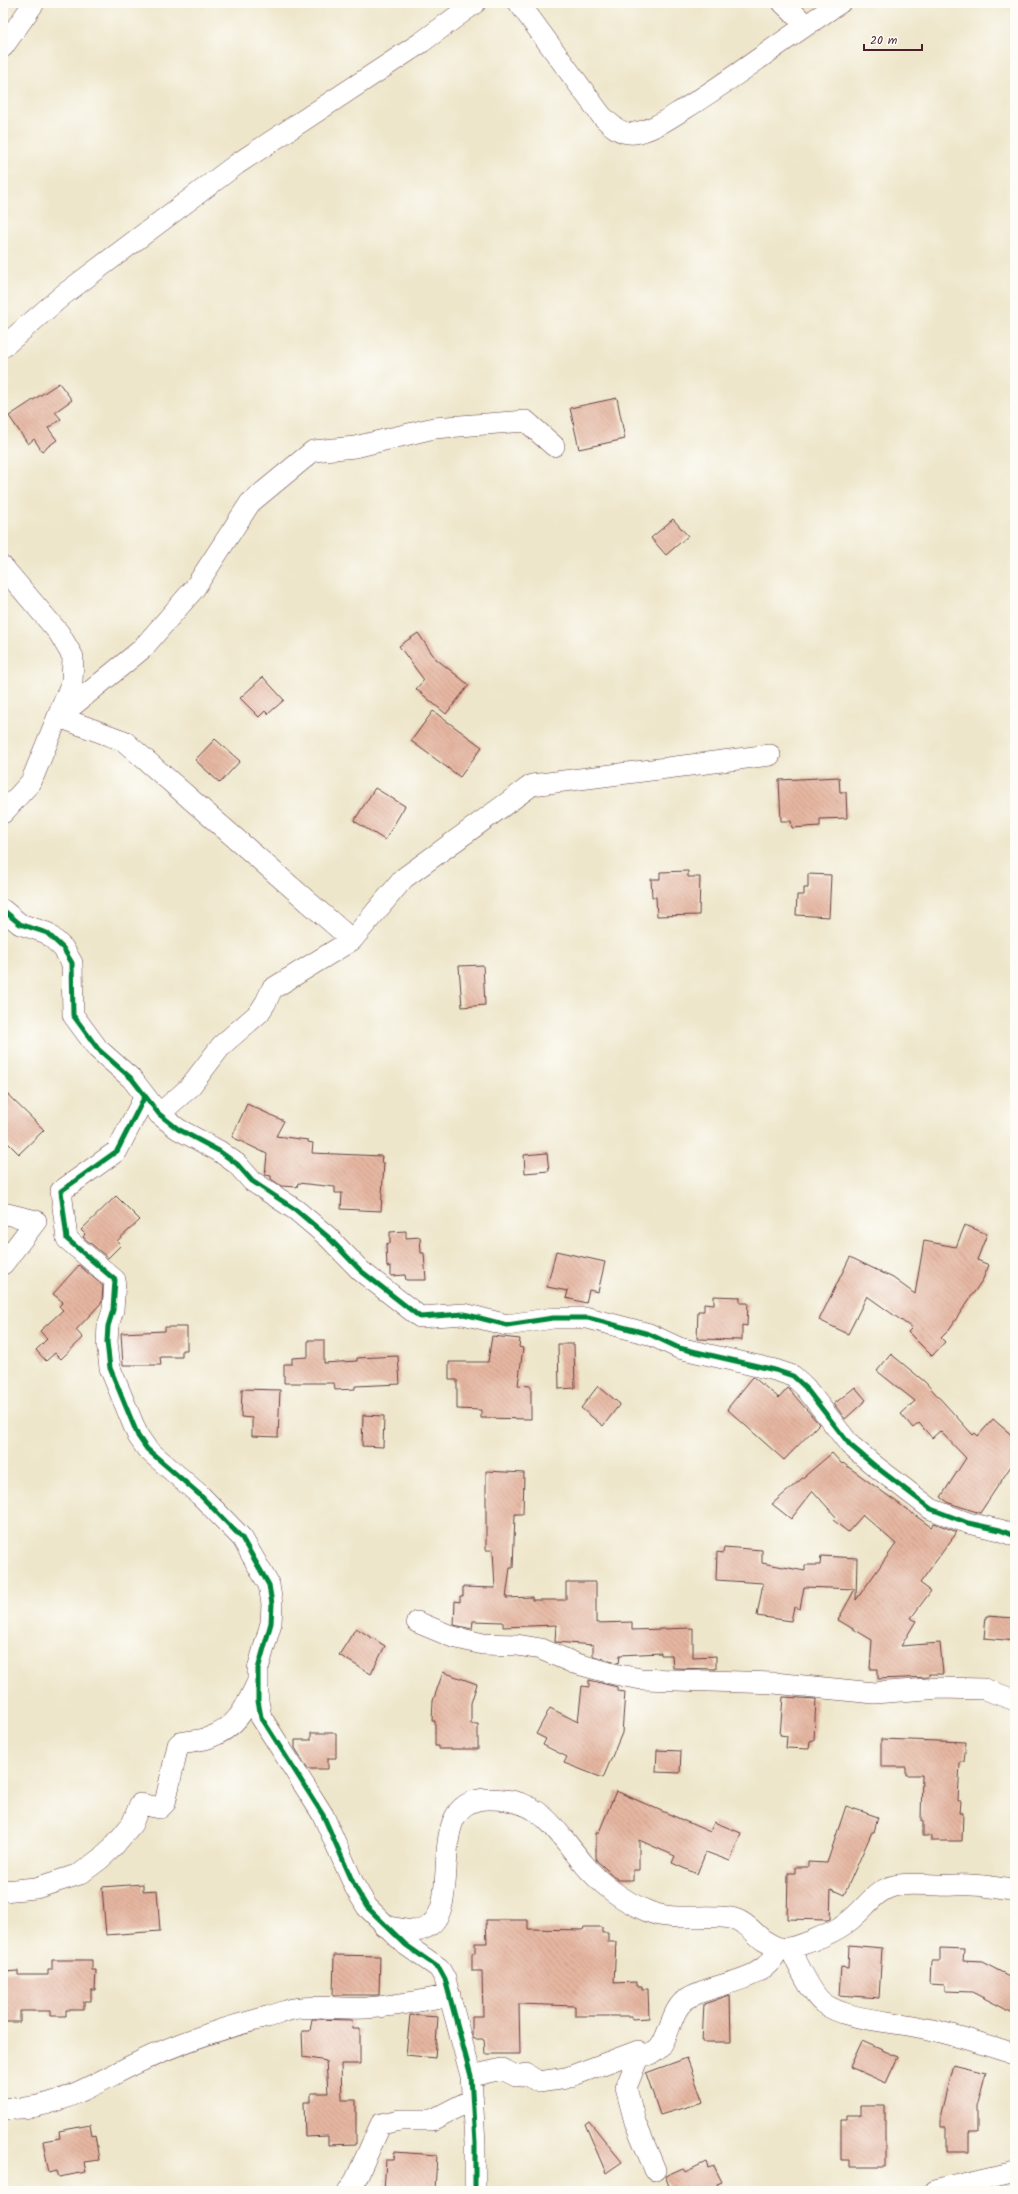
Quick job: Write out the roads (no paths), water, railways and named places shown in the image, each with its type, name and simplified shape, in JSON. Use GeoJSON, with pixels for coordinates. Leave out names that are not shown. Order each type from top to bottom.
{"type":"FeatureCollection","features":[{"type":"Feature","properties":{"kind":"street"},"geometry":{"type":"LineString","coordinates":[[3,47],[34,3]]}},
{"type":"Feature","properties":{"kind":"street"},"geometry":{"type":"LineString","coordinates":[[3,347],[63,295],[237,164],[422,42],[475,3]]}},
{"type":"Feature","properties":{"kind":"street"},"geometry":{"type":"LineString","coordinates":[[519,3],[601,115],[616,130],[633,134],[650,128],[725,84],[806,25],[840,3]]}},
{"type":"Feature","properties":{"kind":"street"},"geometry":{"type":"LineString","coordinates":[[783,3],[806,25]]}},
{"type":"Feature","properties":{"kind":"street"},"geometry":{"type":"LineString","coordinates":[[59,717],[142,649],[194,589],[250,503],[313,451],[355,447],[434,428],[526,421],[554,446]]}},
{"type":"Feature","properties":{"kind":"street"},"geometry":{"type":"LineString","coordinates":[[3,567],[59,633],[73,657],[72,682],[59,717],[31,782],[3,813]]}},
{"type":"Feature","properties":{"kind":"street"},"geometry":{"type":"LineString","coordinates":[[59,717],[124,741],[352,940]]}},
{"type":"Feature","properties":{"kind":"street"},"geometry":{"type":"LineString","coordinates":[[159,1114],[189,1088],[222,1045],[258,1013],[266,1002],[272,989],[352,940],[404,878],[532,784],[770,755]]}},
{"type":"Feature","properties":{"kind":"street"},"geometry":{"type":"LineString","coordinates":[[3,910],[20,924],[47,933],[63,948],[72,963],[73,1015],[98,1049],[132,1078],[159,1114],[178,1129],[219,1151],[237,1164],[252,1181],[296,1210],[328,1237],[361,1271],[420,1317],[464,1314],[507,1325],[553,1318],[588,1318],[649,1334],[679,1348],[775,1370],[793,1376],[805,1387],[850,1445],[925,1505],[968,1523],[1000,1530],[1015,1536]]}},
{"type":"Feature","properties":{"kind":"street"},"geometry":{"type":"LineString","coordinates":[[145,1096],[117,1151],[60,1191],[67,1239],[115,1280],[113,1310],[108,1326],[107,1337],[110,1368],[138,1436],[147,1449],[200,1495],[242,1538],[269,1585],[272,1604],[271,1623],[258,1669],[257,1683],[261,1717],[323,1815],[355,1887],[367,1907],[384,1926],[406,1945],[439,1968],[450,1995],[471,2076],[475,2191]]}},
{"type":"Feature","properties":{"kind":"street"},"geometry":{"type":"LineString","coordinates":[[3,1213],[36,1221]]}},
{"type":"Feature","properties":{"kind":"street"},"geometry":{"type":"LineString","coordinates":[[3,1228],[36,1221]]}},
{"type":"Feature","properties":{"kind":"street"},"geometry":{"type":"LineString","coordinates":[[3,1264],[36,1221]]}},
{"type":"Feature","properties":{"kind":"street"},"geometry":{"type":"LineString","coordinates":[[417,1622],[453,1637],[483,1644],[517,1645],[541,1649],[574,1663],[614,1674],[641,1679],[774,1683],[874,1693],[940,1688],[984,1689],[1015,1700]]}},
{"type":"Feature","properties":{"kind":"street"},"geometry":{"type":"LineString","coordinates":[[3,1891],[44,1886],[80,1874],[100,1859],[132,1824],[140,1804],[160,1808],[165,1803],[178,1745],[180,1742],[207,1738],[226,1729],[237,1721],[257,1683]]}},
{"type":"Feature","properties":{"kind":"street"},"geometry":{"type":"LineString","coordinates":[[384,1926],[418,1931],[427,1927],[435,1920],[445,1889],[448,1841],[456,1816],[466,1804],[487,1799],[510,1801],[529,1806],[551,1822],[582,1862],[601,1883],[647,1911],[669,1916],[733,1918],[746,1924],[764,1940],[785,1948],[823,2003],[851,2016],[918,2027],[1015,2054]]}},
{"type":"Feature","properties":{"kind":"street"},"geometry":{"type":"LineString","coordinates":[[471,2076],[502,2069],[516,2076],[526,2074],[539,2082],[566,2078],[638,2051],[639,2055],[647,2056],[655,2054],[662,2045],[671,2017],[678,2006],[687,1998],[706,1990],[741,1980],[756,1973],[785,1948],[846,1924],[882,1890],[898,1885],[972,1885],[1015,1890]]}},
{"type":"Feature","properties":{"kind":"street"},"geometry":{"type":"LineString","coordinates":[[3,2108],[21,2110],[50,2105],[103,2081],[141,2061],[199,2036],[293,2009],[322,2006],[365,2008],[419,2002],[450,1995]]}},
{"type":"Feature","properties":{"kind":"street"},"geometry":{"type":"LineString","coordinates":[[639,2055],[626,2088],[635,2122],[655,2170]]}},
{"type":"Feature","properties":{"kind":"street"},"geometry":{"type":"LineString","coordinates":[[348,2191],[355,2181],[381,2124],[400,2120],[432,2120],[473,2100]]}},
{"type":"Feature","properties":{"kind":"street"},"geometry":{"type":"LineString","coordinates":[[934,2191],[1015,2172]]}}]}
